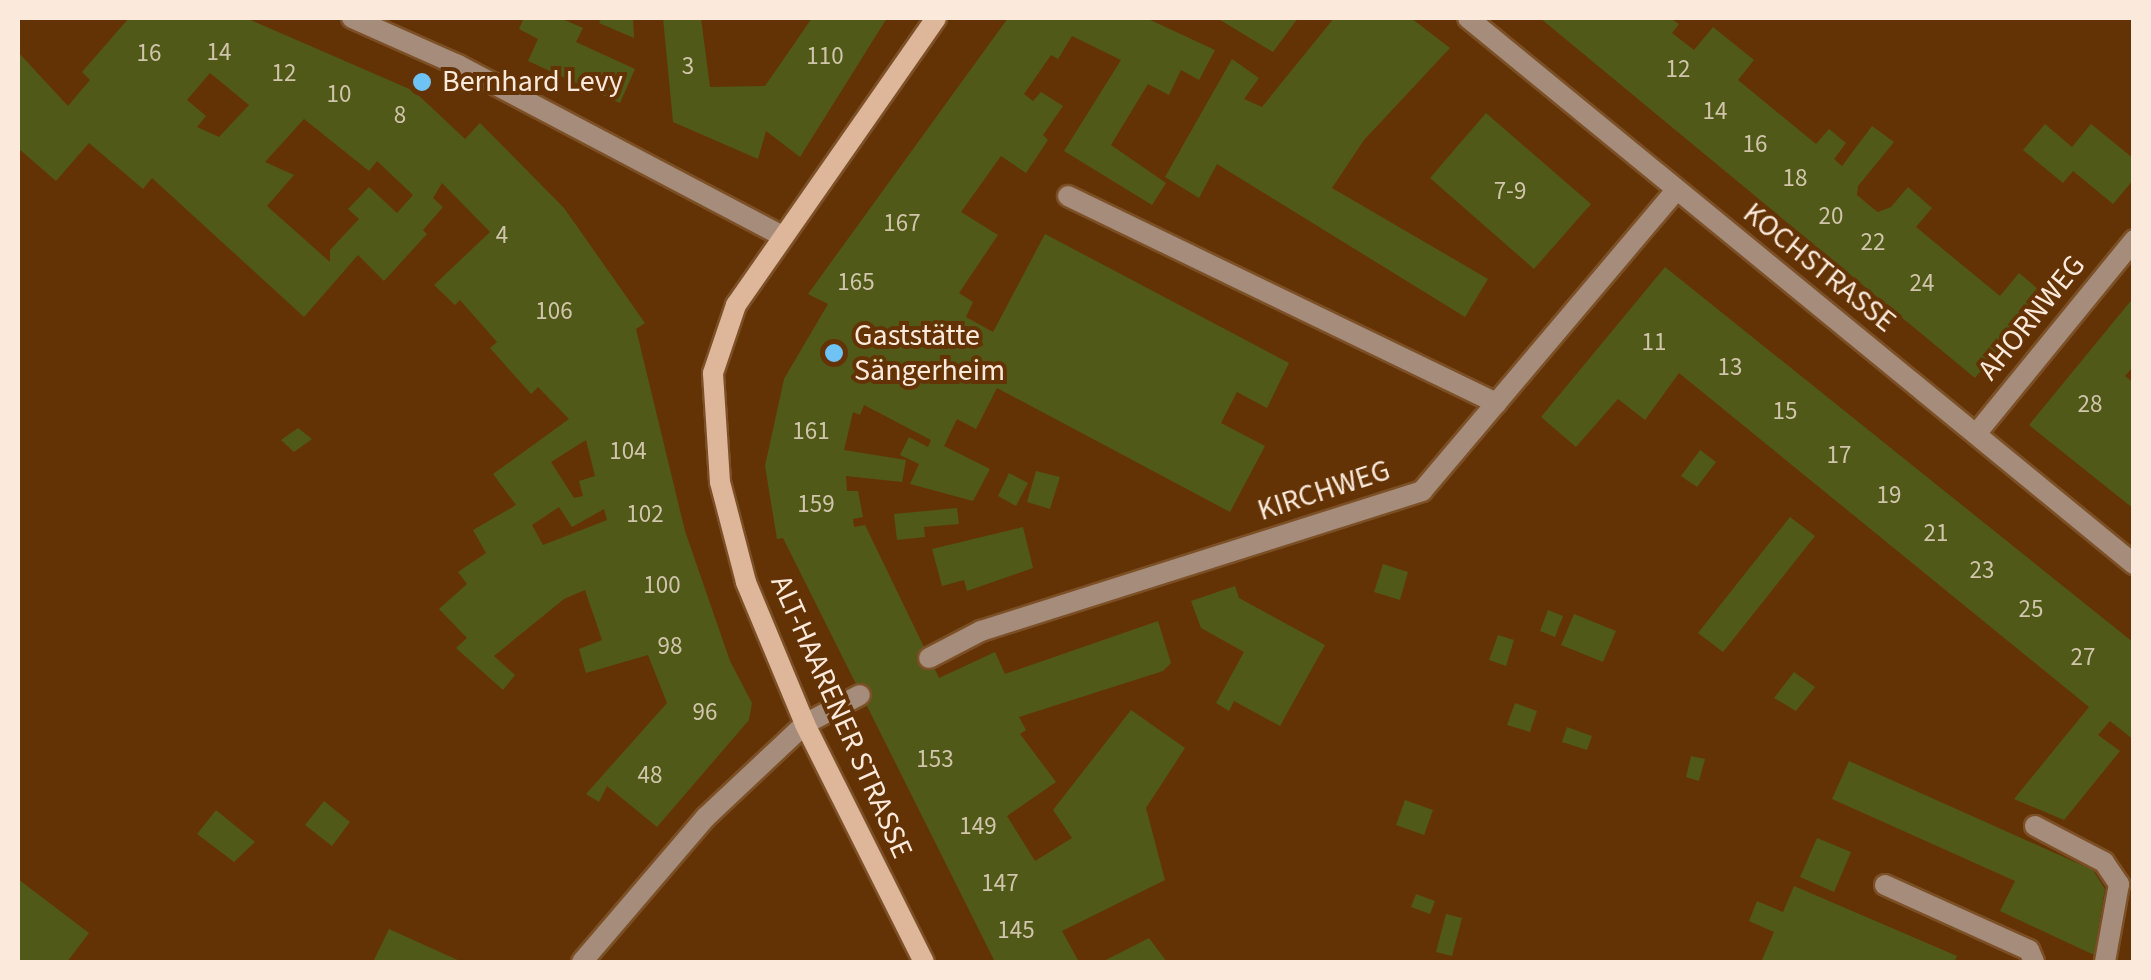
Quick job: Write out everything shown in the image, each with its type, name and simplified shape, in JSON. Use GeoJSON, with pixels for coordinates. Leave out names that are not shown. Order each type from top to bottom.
{"type":"FeatureCollection","features":[{"type":"Feature","properties":{"kind":"main road","name":"ALT-HAARENER STRASSE"},"geometry":{"type":"LineString","coordinates":[[924,962],[805,724],[746,582],[720,482],[712,424],[713,374],[726,328],[783,236],[936,18]]}},
{"type":"Feature","properties":{"kind":"street"},"geometry":{"type":"LineString","coordinates":[[352,18],[458,64],[783,236]]}},
{"type":"Feature","properties":{"kind":"street","name":"KOCHSTRASSE"},"geometry":{"type":"LineString","coordinates":[[1468,18],[2134,564]]}},
{"type":"Feature","properties":{"kind":"street","name":"KIRCHWEG"},"geometry":{"type":"LineString","coordinates":[[928,658],[980,631],[1422,492],[1676,190]]}},
{"type":"Feature","properties":{"kind":"street"},"geometry":{"type":"LineString","coordinates":[[1068,196],[1497,403]]}},
{"type":"Feature","properties":{"kind":"street","name":"AHORNWEG"},"geometry":{"type":"LineString","coordinates":[[1976,434],[2134,240]]}},
{"type":"Feature","properties":{"kind":"street"},"geometry":{"type":"LineString","coordinates":[[582,962],[706,817],[805,724],[860,695]]}},
{"type":"Feature","properties":{"kind":"street"},"geometry":{"type":"LineString","coordinates":[[2035,826],[2104,862],[2119,884],[2106,962]]}},
{"type":"Feature","properties":{"kind":"street"},"geometry":{"type":"LineString","coordinates":[[1885,885],[2030,950],[2034,962]]}},
{"type":"Feature","properties":{"kind":"building"},"geometry":{"type":"Polygon","coordinates":[[[129,18],[246,18],[414,91],[465,139],[480,123],[564,208],[645,323],[636,329],[685,531],[730,661],[752,703],[749,720],[657,827],[607,786],[599,802],[586,794],[667,703],[648,655],[586,673],[579,649],[602,640],[585,590],[564,599],[494,656],[515,675],[503,690],[456,648],[467,638],[439,609],[467,584],[458,572],[486,553],[473,530],[516,505],[493,474],[569,419],[538,387],[531,394],[490,348],[497,342],[460,300],[455,305],[434,285],[490,232],[442,183],[433,198],[443,207],[423,230],[427,234],[384,281],[358,255],[304,317],[152,178],[143,189],[89,143],[56,181],[18,148],[18,52],[68,106],[90,80],[82,72],[129,18]],[[210,73],[187,100],[206,116],[197,127],[219,137],[249,105],[210,73]],[[304,119],[265,162],[294,175],[267,206],[330,262],[330,250],[359,219],[348,209],[369,187],[397,213],[413,195],[377,161],[369,171],[304,119]],[[586,440],[551,462],[574,498],[583,496],[579,481],[595,476],[586,440]],[[559,507],[532,525],[543,545],[607,520],[604,509],[572,527],[559,507]]]}},
{"type":"Feature","properties":{"kind":"building"},"geometry":{"type":"Polygon","coordinates":[[[524,18],[560,18],[583,28],[576,42],[635,69],[620,103],[528,61],[538,39],[519,29],[524,18]]]}},
{"type":"Feature","properties":{"kind":"building"},"geometry":{"type":"Polygon","coordinates":[[[601,18],[633,18],[634,38],[599,23],[601,18]]]}},
{"type":"Feature","properties":{"kind":"building"},"geometry":{"type":"Polygon","coordinates":[[[663,18],[701,18],[710,87],[765,86],[812,18],[887,18],[800,157],[766,131],[758,159],[673,122],[663,18]]]}},
{"type":"Feature","properties":{"kind":"building"},"geometry":{"type":"Polygon","coordinates":[[[1008,18],[1146,18],[1215,50],[1199,80],[1181,70],[1169,95],[1148,84],[1111,145],[1166,183],[1152,205],[1064,151],[1121,60],[1072,36],[1058,59],[1051,55],[1024,94],[1033,101],[1041,92],[1063,106],[1043,135],[1048,140],[1026,173],[1001,156],[961,212],[998,235],[959,293],[973,302],[966,317],[993,332],[1045,234],[1289,363],[1267,408],[1237,392],[1221,423],[1265,446],[1230,512],[997,388],[976,429],[957,419],[944,446],[990,469],[973,501],[910,484],[919,464],[900,455],[909,437],[928,447],[931,440],[864,405],[860,415],[853,412],[844,450],[906,460],[902,482],[846,476],[847,491],[858,491],[863,517],[853,519],[854,527],[865,525],[939,678],[995,652],[1005,674],[1158,621],[1171,663],[1163,671],[1019,717],[1026,730],[1020,734],[1056,782],[1007,816],[1035,861],[1072,838],[1053,810],[1131,710],[1185,748],[1146,808],[1165,880],[1062,931],[1079,962],[995,962],[783,538],[777,539],[765,466],[784,379],[828,304],[808,294],[1008,18]]]}},
{"type":"Feature","properties":{"kind":"building"},"geometry":{"type":"Polygon","coordinates":[[[1217,18],[1298,18],[1273,52],[1217,18]]]}},
{"type":"Feature","properties":{"kind":"building"},"geometry":{"type":"Polygon","coordinates":[[[1334,18],[1411,18],[1450,48],[1364,140],[1332,188],[1488,279],[1465,317],[1217,164],[1199,198],[1165,177],[1232,59],[1259,78],[1244,99],[1262,107],[1334,18]]]}},
{"type":"Feature","properties":{"kind":"building"},"geometry":{"type":"Polygon","coordinates":[[[1540,18],[1670,18],[1679,24],[1672,33],[1694,50],[1713,27],[1754,60],[1738,80],[1816,144],[1829,129],[1846,143],[1834,159],[1842,166],[1872,126],[1894,142],[1858,186],[1857,195],[1870,206],[1878,212],[1891,207],[1908,187],[1932,208],[1916,227],[2000,296],[2019,273],[2044,294],[1975,378],[1540,18]]]}},
{"type":"Feature","properties":{"kind":"building"},"geometry":{"type":"Polygon","coordinates":[[[1486,113],[1591,204],[1534,269],[1430,178],[1486,113]]]}},
{"type":"Feature","properties":{"kind":"building"},"geometry":{"type":"Polygon","coordinates":[[[2045,124],[2072,147],[2091,124],[2134,159],[2134,179],[2113,204],[2073,171],[2063,183],[2023,150],[2045,124]]]}},
{"type":"Feature","properties":{"kind":"building"},"geometry":{"type":"Polygon","coordinates":[[[1665,267],[2134,643],[2134,740],[2110,721],[2098,735],[2120,751],[2064,820],[2014,799],[2089,707],[1679,373],[1645,420],[1618,399],[1576,447],[1541,417],[1665,267]]]}},
{"type":"Feature","properties":{"kind":"building"},"geometry":{"type":"Polygon","coordinates":[[[2134,297],[2134,366],[2125,376],[2134,383],[2134,509],[2029,425],[2134,297]]]}},
{"type":"Feature","properties":{"kind":"building"},"geometry":{"type":"Polygon","coordinates":[[[298,428],[312,439],[294,452],[281,440],[298,428]]]}},
{"type":"Feature","properties":{"kind":"building"},"geometry":{"type":"Polygon","coordinates":[[[1700,450],[1716,462],[1697,487],[1681,476],[1700,450]]]}},
{"type":"Feature","properties":{"kind":"building"},"geometry":{"type":"Polygon","coordinates":[[[1036,471],[1060,477],[1050,509],[1027,502],[1036,471]]]}},
{"type":"Feature","properties":{"kind":"building"},"geometry":{"type":"Polygon","coordinates":[[[1009,473],[1028,483],[1016,506],[998,496],[1009,473]]]}},
{"type":"Feature","properties":{"kind":"building"},"geometry":{"type":"Polygon","coordinates":[[[957,508],[959,524],[924,527],[925,537],[897,540],[894,514],[957,508]]]}},
{"type":"Feature","properties":{"kind":"building"},"geometry":{"type":"Polygon","coordinates":[[[1790,517],[1815,536],[1723,652],[1698,633],[1790,517]]]}},
{"type":"Feature","properties":{"kind":"building"},"geometry":{"type":"Polygon","coordinates":[[[1023,527],[1033,568],[967,591],[964,580],[942,586],[932,549],[1023,527]]]}},
{"type":"Feature","properties":{"kind":"building"},"geometry":{"type":"Polygon","coordinates":[[[1383,564],[1408,572],[1400,600],[1374,592],[1383,564]]]}},
{"type":"Feature","properties":{"kind":"building"},"geometry":{"type":"Polygon","coordinates":[[[1235,586],[1239,598],[1325,645],[1280,726],[1234,701],[1229,711],[1216,703],[1244,652],[1201,628],[1191,601],[1235,586]]]}},
{"type":"Feature","properties":{"kind":"building"},"geometry":{"type":"Polygon","coordinates":[[[1548,610],[1563,616],[1555,637],[1540,631],[1548,610]]]}},
{"type":"Feature","properties":{"kind":"building"},"geometry":{"type":"Polygon","coordinates":[[[1574,614],[1616,631],[1603,662],[1561,645],[1574,614]]]}},
{"type":"Feature","properties":{"kind":"building"},"geometry":{"type":"Polygon","coordinates":[[[1498,635],[1514,640],[1506,666],[1489,660],[1498,635]]]}},
{"type":"Feature","properties":{"kind":"building"},"geometry":{"type":"Polygon","coordinates":[[[1794,672],[1815,687],[1796,711],[1774,698],[1794,672]]]}},
{"type":"Feature","properties":{"kind":"building"},"geometry":{"type":"Polygon","coordinates":[[[1515,703],[1537,711],[1530,732],[1507,725],[1515,703]]]}},
{"type":"Feature","properties":{"kind":"building"},"geometry":{"type":"Polygon","coordinates":[[[1567,727],[1592,736],[1587,750],[1562,742],[1567,727]]]}},
{"type":"Feature","properties":{"kind":"building"},"geometry":{"type":"Polygon","coordinates":[[[1691,756],[1705,759],[1699,781],[1686,777],[1691,756]]]}},
{"type":"Feature","properties":{"kind":"building"},"geometry":{"type":"Polygon","coordinates":[[[1849,761],[2093,870],[2105,889],[2094,955],[2000,911],[2015,881],[1832,799],[1849,761]]]}},
{"type":"Feature","properties":{"kind":"building"},"geometry":{"type":"Polygon","coordinates":[[[1405,800],[1433,810],[1424,835],[1396,825],[1405,800]]]}},
{"type":"Feature","properties":{"kind":"building"},"geometry":{"type":"Polygon","coordinates":[[[324,801],[350,822],[332,846],[305,825],[324,801]]]}},
{"type":"Feature","properties":{"kind":"building"},"geometry":{"type":"Polygon","coordinates":[[[216,810],[255,842],[234,862],[197,834],[216,810]]]}},
{"type":"Feature","properties":{"kind":"building"},"geometry":{"type":"Polygon","coordinates":[[[1817,838],[1851,852],[1834,892],[1800,877],[1817,838]]]}},
{"type":"Feature","properties":{"kind":"building"},"geometry":{"type":"Polygon","coordinates":[[[18,879],[89,933],[67,962],[18,962],[18,879]]]}},
{"type":"Feature","properties":{"kind":"building"},"geometry":{"type":"Polygon","coordinates":[[[1794,886],[1957,956],[1954,962],[1761,962],[1774,932],[1749,921],[1757,901],[1783,912],[1794,886]]]}},
{"type":"Feature","properties":{"kind":"building"},"geometry":{"type":"Polygon","coordinates":[[[1416,894],[1435,901],[1430,914],[1411,907],[1416,894]]]}},
{"type":"Feature","properties":{"kind":"building"},"geometry":{"type":"Polygon","coordinates":[[[1446,914],[1462,918],[1452,956],[1436,952],[1446,914]]]}},
{"type":"Feature","properties":{"kind":"building"},"geometry":{"type":"Polygon","coordinates":[[[389,929],[462,962],[373,962],[389,929]]]}},
{"type":"Feature","properties":{"kind":"building"},"geometry":{"type":"Polygon","coordinates":[[[1149,938],[1167,962],[1102,962],[1149,938]]]}},
{"type":"Feature","properties":{"kind":"place","name":"Bernhard Levy"},"geometry":{"type":"Point","coordinates":[422,82]}},
{"type":"Feature","properties":{"kind":"place","name":"Gaststätte Sängerheim"},"geometry":{"type":"Point","coordinates":[834,353]}}]}
